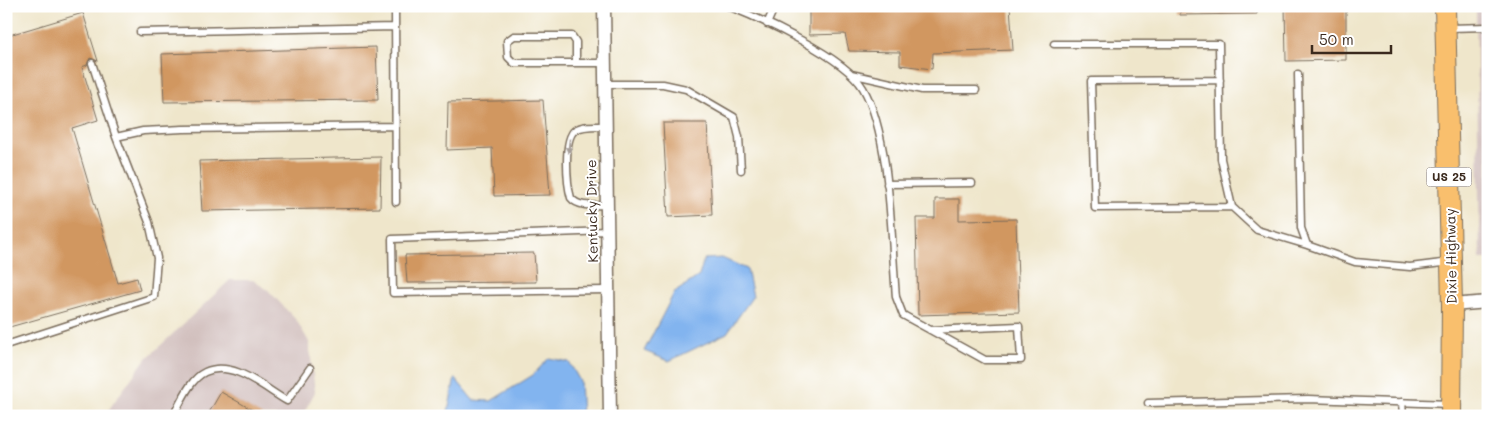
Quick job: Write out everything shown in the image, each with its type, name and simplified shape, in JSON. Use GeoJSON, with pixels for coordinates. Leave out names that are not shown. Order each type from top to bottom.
{"type":"FeatureCollection","features":[{"type":"Feature","properties":{"kind":"main road","name":"Dixie Highway"},"geometry":{"type":"LineString","coordinates":[[1444,6],[1452,305],[1451,410]]}},
{"type":"Feature","properties":{"kind":"street","name":"Kentucky Drive"},"geometry":{"type":"LineString","coordinates":[[604,6],[610,416]]}},
{"type":"Feature","properties":{"kind":"street"},"geometry":{"type":"LineString","coordinates":[[1452,305],[1488,302]]}},
{"type":"Feature","properties":{"kind":"lane"},"geometry":{"type":"LineString","coordinates":[[395,6],[396,202]]}},
{"type":"Feature","properties":{"kind":"lane"},"geometry":{"type":"LineString","coordinates":[[728,6],[795,37],[842,66],[862,86],[875,114],[887,184],[896,296],[904,315],[930,330],[985,360],[1021,360],[1019,326],[930,330]]}},
{"type":"Feature","properties":{"kind":"lane"},"geometry":{"type":"LineString","coordinates":[[767,24],[776,6]]}},
{"type":"Feature","properties":{"kind":"lane"},"geometry":{"type":"LineString","coordinates":[[140,32],[395,27]]}},
{"type":"Feature","properties":{"kind":"lane"},"geometry":{"type":"LineString","coordinates":[[1445,28],[1488,27]]}},
{"type":"Feature","properties":{"kind":"lane"},"geometry":{"type":"LineString","coordinates":[[576,63],[576,42],[572,36],[514,36],[507,41],[508,57],[514,64],[604,63]]}},
{"type":"Feature","properties":{"kind":"lane"},"geometry":{"type":"LineString","coordinates":[[1054,44],[1219,44],[1221,159],[1232,207],[1258,230],[1355,262],[1410,266],[1451,262]]}},
{"type":"Feature","properties":{"kind":"lane"},"geometry":{"type":"LineString","coordinates":[[6,345],[154,297],[157,258],[149,222],[116,137],[92,63]]}},
{"type":"Feature","properties":{"kind":"lane"},"geometry":{"type":"LineString","coordinates":[[849,73],[922,90],[976,90]]}},
{"type":"Feature","properties":{"kind":"lane"},"geometry":{"type":"LineString","coordinates":[[1298,74],[1301,228],[1307,245]]}},
{"type":"Feature","properties":{"kind":"lane"},"geometry":{"type":"LineString","coordinates":[[1220,80],[1091,80],[1095,208],[1232,207]]}},
{"type":"Feature","properties":{"kind":"lane"},"geometry":{"type":"LineString","coordinates":[[605,84],[663,84],[686,89],[734,117],[739,137],[741,170]]}},
{"type":"Feature","properties":{"kind":"lane"},"geometry":{"type":"LineString","coordinates":[[116,137],[143,131],[395,126]]}},
{"type":"Feature","properties":{"kind":"lane"},"geometry":{"type":"LineString","coordinates":[[605,126],[582,127],[574,131],[569,138],[567,147],[571,198],[574,202],[583,205],[606,205]]}},
{"type":"Feature","properties":{"kind":"lane"},"geometry":{"type":"LineString","coordinates":[[887,184],[972,183]]}},
{"type":"Feature","properties":{"kind":"lane"},"geometry":{"type":"LineString","coordinates":[[607,231],[392,240],[393,293],[608,290]]}},
{"type":"Feature","properties":{"kind":"lane"},"geometry":{"type":"LineString","coordinates":[[173,416],[190,386],[204,372],[221,368],[235,370],[287,401],[310,368]]}},
{"type":"Feature","properties":{"kind":"lane"},"geometry":{"type":"LineString","coordinates":[[1148,403],[1308,399],[1402,402],[1451,410]]}},
{"type":"Feature","properties":{"kind":"lane"},"geometry":{"type":"LineString","coordinates":[[1402,402],[1402,416]]}},
{"type":"Feature","properties":{"kind":"shaded area"},"geometry":{"type":"Polygon","coordinates":[[[1476,6],[1488,6],[1488,259],[1480,259],[1476,6]]]}},
{"type":"Feature","properties":{"kind":"shaded area"},"geometry":{"type":"Polygon","coordinates":[[[230,280],[253,280],[268,290],[297,321],[309,342],[315,392],[302,416],[104,416],[144,361],[230,280]]]}},
{"type":"Feature","properties":{"kind":"water"},"geometry":{"type":"Polygon","coordinates":[[[722,258],[747,269],[753,296],[727,333],[669,361],[644,351],[674,293],[699,276],[704,259],[722,258]]]}},
{"type":"Feature","properties":{"kind":"water"},"geometry":{"type":"Polygon","coordinates":[[[549,358],[569,362],[580,381],[582,416],[447,416],[455,378],[473,400],[491,401],[533,375],[549,358]]]}},
{"type":"Feature","properties":{"kind":"building"},"geometry":{"type":"Polygon","coordinates":[[[809,6],[1010,6],[1013,50],[933,53],[932,69],[900,65],[900,52],[849,51],[845,34],[809,35],[809,6]]]}},
{"type":"Feature","properties":{"kind":"building"},"geometry":{"type":"Polygon","coordinates":[[[1180,6],[1257,6],[1257,14],[1180,15],[1180,6]]]}},
{"type":"Feature","properties":{"kind":"building"},"geometry":{"type":"Polygon","coordinates":[[[1285,6],[1346,6],[1346,60],[1286,61],[1285,6]]]}},
{"type":"Feature","properties":{"kind":"building"},"geometry":{"type":"Polygon","coordinates":[[[83,13],[98,61],[90,58],[87,65],[82,67],[98,120],[72,128],[118,283],[137,278],[140,290],[6,328],[6,267],[11,266],[6,245],[6,36],[83,13]]]}},
{"type":"Feature","properties":{"kind":"building"},"geometry":{"type":"Polygon","coordinates":[[[376,47],[378,100],[164,102],[162,54],[376,47]]]}},
{"type":"Feature","properties":{"kind":"building"},"geometry":{"type":"Polygon","coordinates":[[[543,100],[550,195],[494,196],[492,148],[447,150],[448,102],[543,100]]]}},
{"type":"Feature","properties":{"kind":"building"},"geometry":{"type":"Polygon","coordinates":[[[663,123],[707,123],[712,215],[668,217],[663,123]]]}},
{"type":"Feature","properties":{"kind":"building"},"geometry":{"type":"Polygon","coordinates":[[[381,157],[380,208],[202,211],[199,161],[381,157]]]}},
{"type":"Feature","properties":{"kind":"building"},"geometry":{"type":"Polygon","coordinates":[[[935,199],[959,199],[959,220],[1016,219],[1019,312],[918,315],[916,218],[935,218],[935,199]]]}},
{"type":"Feature","properties":{"kind":"building"},"geometry":{"type":"Polygon","coordinates":[[[534,253],[536,282],[407,283],[405,255],[534,253]]]}},
{"type":"Feature","properties":{"kind":"building"},"geometry":{"type":"Polygon","coordinates":[[[221,392],[263,416],[207,416],[221,392]]]}}]}
